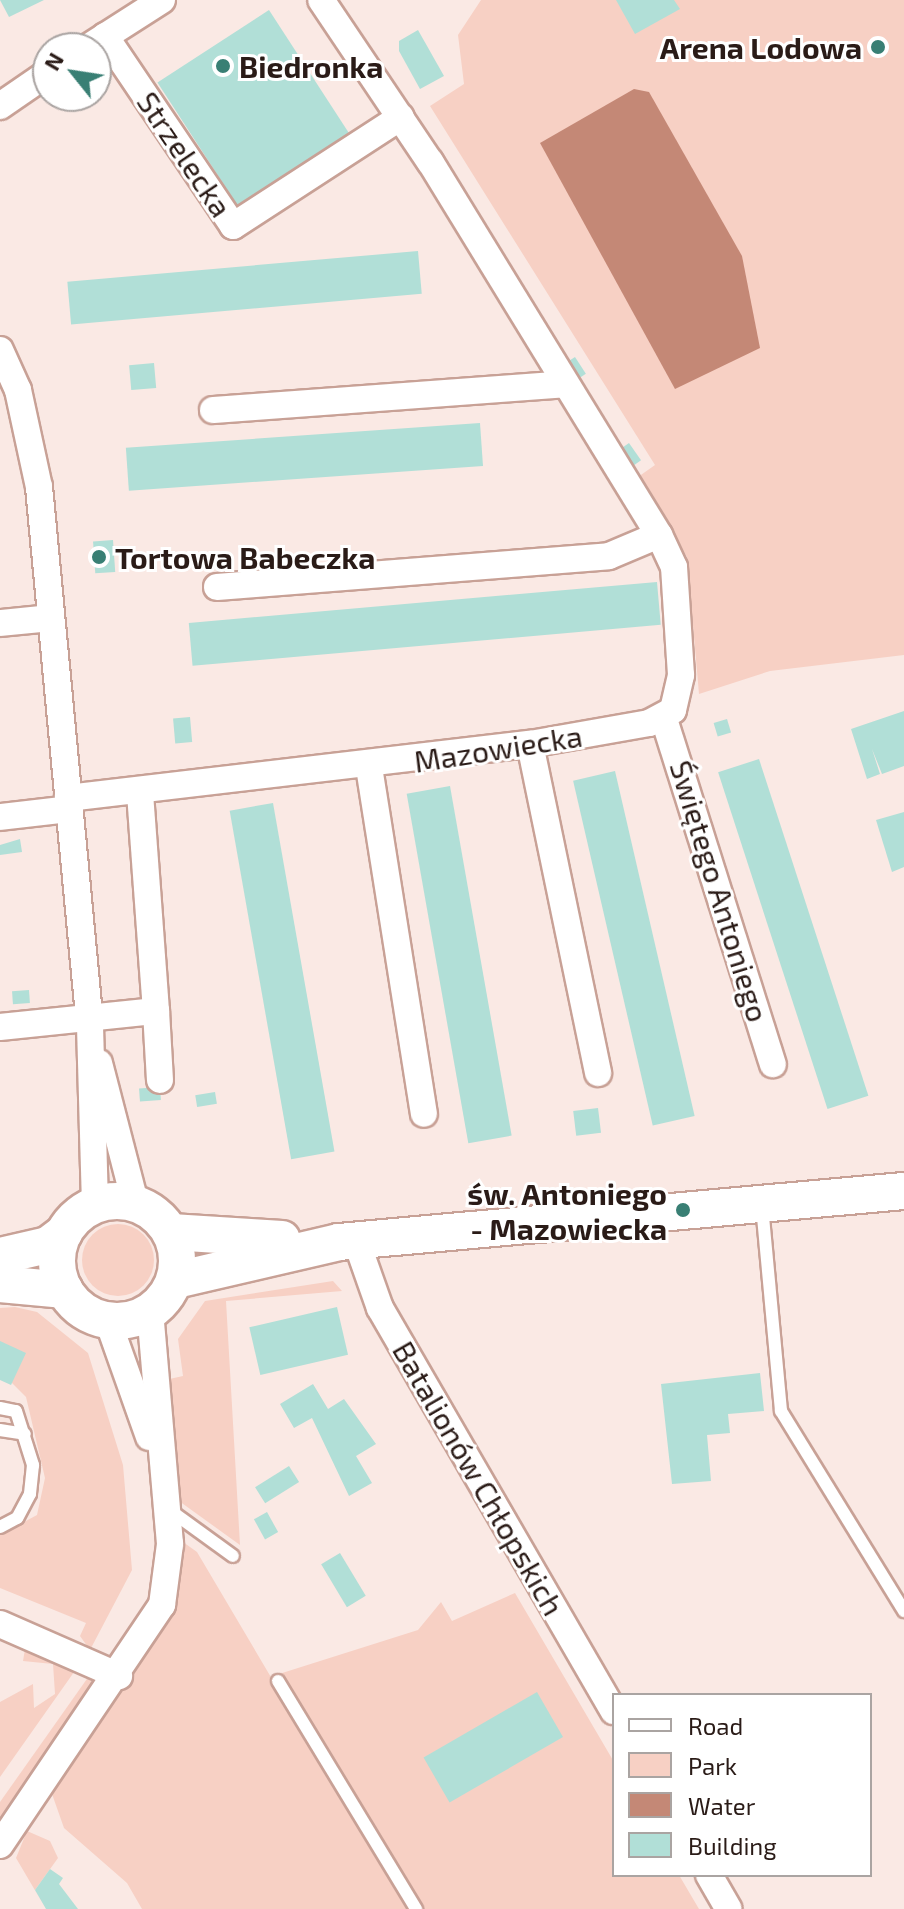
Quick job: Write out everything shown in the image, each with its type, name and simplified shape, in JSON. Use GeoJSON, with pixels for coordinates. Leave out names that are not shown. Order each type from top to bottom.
{"type":"FeatureCollection","features":[{"type":"Feature","properties":{"kind":"street","name":"Strzelecka"},"geometry":{"type":"LineString","coordinates":[[112,32],[162,0]]}},
{"type":"Feature","properties":{"kind":"street"},"geometry":{"type":"LineString","coordinates":[[321,0],[401,117],[659,535],[674,567],[681,675],[673,710],[664,719]]}},
{"type":"Feature","properties":{"kind":"street","name":"Strzelecka"},"geometry":{"type":"LineString","coordinates":[[112,63],[233,226],[401,117]]}},
{"type":"Feature","properties":{"kind":"street"},"geometry":{"type":"LineString","coordinates":[[0,106],[32,84]]}},
{"type":"Feature","properties":{"kind":"street"},"geometry":{"type":"LineString","coordinates":[[2,357],[39,487],[90,1021],[95,1204]]}},
{"type":"Feature","properties":{"kind":"street"},"geometry":{"type":"LineString","coordinates":[[213,410],[565,384]]}},
{"type":"Feature","properties":{"kind":"street"},"geometry":{"type":"LineString","coordinates":[[217,587],[609,556],[659,535]]}},
{"type":"Feature","properties":{"kind":"street"},"geometry":{"type":"LineString","coordinates":[[0,623],[51,618]]}},
{"type":"Feature","properties":{"kind":"street","name":"Mazowiecka"},"geometry":{"type":"LineString","coordinates":[[0,817],[140,792],[369,767],[530,744],[664,719]]}},
{"type":"Feature","properties":{"kind":"street","name":"Świętego Antoniego"},"geometry":{"type":"LineString","coordinates":[[664,719],[773,1064]]}},
{"type":"Feature","properties":{"kind":"street"},"geometry":{"type":"LineString","coordinates":[[530,744],[598,1073]]}},
{"type":"Feature","properties":{"kind":"street"},"geometry":{"type":"LineString","coordinates":[[369,767],[424,1114]]}},
{"type":"Feature","properties":{"kind":"street"},"geometry":{"type":"LineString","coordinates":[[140,792],[160,1080]]}},
{"type":"Feature","properties":{"kind":"street"},"geometry":{"type":"LineString","coordinates":[[0,1027],[90,1021],[156,1011]]}},
{"type":"Feature","properties":{"kind":"street"},"geometry":{"type":"LineString","coordinates":[[90,1021],[135,1202],[171,1232],[348,1241]]}},
{"type":"Feature","properties":{"kind":"street"},"geometry":{"type":"LineString","coordinates":[[108,1321],[150,1311],[176,1280],[348,1241],[904,1191]]}},
{"type":"Feature","properties":{"kind":"street"},"geometry":{"type":"LineString","coordinates":[[0,1256],[48,1245],[95,1204],[135,1202]]}},
{"type":"Feature","properties":{"kind":"street"},"geometry":{"type":"LineString","coordinates":[[171,1232],[176,1280]]}},
{"type":"Feature","properties":{"kind":"street"},"geometry":{"type":"LineString","coordinates":[[64,1233],[57,1269],[65,1290]]}},
{"type":"Feature","properties":{"kind":"street","name":"Batalionów Chłopskich"},"geometry":{"type":"LineString","coordinates":[[348,1241],[380,1308],[612,1708]]}},
{"type":"Feature","properties":{"kind":"street"},"geometry":{"type":"LineString","coordinates":[[0,1284],[65,1290],[108,1321],[160,1467]]}},
{"type":"Feature","properties":{"kind":"street"},"geometry":{"type":"LineString","coordinates":[[0,1845],[119,1676],[162,1605],[169,1574],[150,1311]]}},
{"type":"Feature","properties":{"kind":"street"},"geometry":{"type":"LineString","coordinates":[[0,1624],[119,1676]]}},
{"type":"Feature","properties":{"kind":"street"},"geometry":{"type":"LineString","coordinates":[[710,1877],[729,1909]]}},
{"type":"Feature","properties":{"kind":"lane"},"geometry":{"type":"LineString","coordinates":[[762,1203],[781,1411],[904,1611]]}},
{"type":"Feature","properties":{"kind":"lane"},"geometry":{"type":"LineString","coordinates":[[0,1398],[16,1411],[25,1434],[30,1494],[17,1518],[0,1527]]}},
{"type":"Feature","properties":{"kind":"lane"},"geometry":{"type":"LineString","coordinates":[[0,1408],[16,1411]]}},
{"type":"Feature","properties":{"kind":"lane"},"geometry":{"type":"LineString","coordinates":[[0,1430],[25,1434]]}},
{"type":"Feature","properties":{"kind":"lane"},"geometry":{"type":"LineString","coordinates":[[165,1507],[233,1556]]}},
{"type":"Feature","properties":{"kind":"lane"},"geometry":{"type":"LineString","coordinates":[[278,1681],[416,1909]]}},
{"type":"Feature","properties":{"kind":"green space"},"geometry":{"type":"Polygon","coordinates":[[[481,0],[904,0],[904,655],[770,671],[699,694],[687,557],[638,477],[655,465],[430,106],[464,84],[458,35],[481,0]]]}},
{"type":"Feature","properties":{"kind":"green space"},"geometry":{"type":"Polygon","coordinates":[[[125,1224],[144,1234],[152,1246],[152,1274],[144,1286],[132,1294],[111,1296],[92,1286],[84,1274],[82,1253],[92,1234],[104,1226],[125,1224]]]}},
{"type":"Feature","properties":{"kind":"green space"},"geometry":{"type":"Polygon","coordinates":[[[333,1281],[342,1291],[226,1301],[240,1545],[179,1501],[165,1380],[183,1376],[178,1339],[205,1301],[333,1281]]]}},
{"type":"Feature","properties":{"kind":"green space"},"geometry":{"type":"Polygon","coordinates":[[[15,1307],[37,1312],[88,1353],[123,1465],[132,1570],[90,1650],[80,1636],[86,1623],[0,1588],[0,1535],[37,1515],[45,1478],[26,1397],[0,1371],[0,1308],[15,1307]]]}},
{"type":"Feature","properties":{"kind":"green space"},"geometry":{"type":"Polygon","coordinates":[[[183,1542],[197,1552],[408,1909],[142,1909],[127,1883],[64,1828],[52,1794],[173,1610],[183,1542]]]}},
{"type":"Feature","properties":{"kind":"green space"},"geometry":{"type":"Polygon","coordinates":[[[515,1593],[612,1759],[612,1877],[680,1877],[699,1909],[422,1909],[279,1674],[418,1630],[441,1602],[452,1621],[515,1593]]]}},
{"type":"Feature","properties":{"kind":"green space"},"geometry":{"type":"Polygon","coordinates":[[[25,1649],[79,1665],[0,1777],[0,1702],[33,1684],[34,1708],[55,1694],[53,1664],[23,1661],[25,1649]]]}},
{"type":"Feature","properties":{"kind":"green space"},"geometry":{"type":"Polygon","coordinates":[[[89,1676],[94,1689],[0,1823],[0,1802],[89,1676]]]}},
{"type":"Feature","properties":{"kind":"green space"},"geometry":{"type":"Polygon","coordinates":[[[27,1831],[50,1841],[58,1858],[35,1890],[46,1909],[16,1858],[27,1831]]]}},
{"type":"Feature","properties":{"kind":"water"},"geometry":{"type":"Polygon","coordinates":[[[634,89],[649,92],[742,256],[760,348],[675,389],[540,143],[634,89]]]}},
{"type":"Feature","properties":{"kind":"building"},"geometry":{"type":"Polygon","coordinates":[[[0,0],[44,0],[9,17],[0,0]]]}},
{"type":"Feature","properties":{"kind":"building"},"geometry":{"type":"Polygon","coordinates":[[[616,0],[674,0],[680,9],[635,34],[616,0]]]}},
{"type":"Feature","properties":{"kind":"building"},"geometry":{"type":"Polygon","coordinates":[[[269,10],[351,136],[239,208],[157,82],[269,10]]]}},
{"type":"Feature","properties":{"kind":"building"},"geometry":{"type":"Polygon","coordinates":[[[418,30],[444,76],[420,89],[399,51],[399,41],[418,30]]]}},
{"type":"Feature","properties":{"kind":"building"},"geometry":{"type":"Polygon","coordinates":[[[418,251],[422,294],[71,325],[67,282],[418,251]]]}},
{"type":"Feature","properties":{"kind":"building"},"geometry":{"type":"Polygon","coordinates":[[[575,357],[586,374],[574,381],[563,365],[575,357]]]}},
{"type":"Feature","properties":{"kind":"building"},"geometry":{"type":"Polygon","coordinates":[[[154,363],[156,388],[131,390],[129,365],[154,363]]]}},
{"type":"Feature","properties":{"kind":"building"},"geometry":{"type":"Polygon","coordinates":[[[480,423],[483,466],[129,491],[126,448],[480,423]]]}},
{"type":"Feature","properties":{"kind":"building"},"geometry":{"type":"Polygon","coordinates":[[[629,443],[641,460],[630,468],[618,451],[629,443]]]}},
{"type":"Feature","properties":{"kind":"building"},"geometry":{"type":"Polygon","coordinates":[[[113,540],[115,572],[95,573],[93,541],[113,540]]]}},
{"type":"Feature","properties":{"kind":"building"},"geometry":{"type":"Polygon","coordinates":[[[657,582],[661,625],[193,666],[189,623],[657,582]]]}},
{"type":"Feature","properties":{"kind":"building"},"geometry":{"type":"Polygon","coordinates":[[[904,711],[904,766],[882,774],[872,749],[880,774],[867,779],[851,729],[904,711]]]}},
{"type":"Feature","properties":{"kind":"building"},"geometry":{"type":"Polygon","coordinates":[[[190,717],[192,742],[175,743],[173,718],[190,717]]]}},
{"type":"Feature","properties":{"kind":"building"},"geometry":{"type":"Polygon","coordinates":[[[727,719],[731,732],[718,736],[714,723],[727,719]]]}},
{"type":"Feature","properties":{"kind":"building"},"geometry":{"type":"Polygon","coordinates":[[[759,759],[868,1096],[827,1109],[718,772],[759,759]]]}},
{"type":"Feature","properties":{"kind":"building"},"geometry":{"type":"Polygon","coordinates":[[[615,771],[695,1116],[653,1126],[573,781],[615,771]]]}},
{"type":"Feature","properties":{"kind":"building"},"geometry":{"type":"Polygon","coordinates":[[[450,786],[512,1136],[468,1143],[407,794],[450,786]]]}},
{"type":"Feature","properties":{"kind":"building"},"geometry":{"type":"Polygon","coordinates":[[[273,803],[334,1152],[291,1159],[230,811],[273,803]]]}},
{"type":"Feature","properties":{"kind":"building"},"geometry":{"type":"Polygon","coordinates":[[[904,812],[904,867],[892,872],[876,820],[904,812]]]}},
{"type":"Feature","properties":{"kind":"building"},"geometry":{"type":"Polygon","coordinates":[[[20,839],[22,852],[0,855],[0,845],[20,839]]]}},
{"type":"Feature","properties":{"kind":"building"},"geometry":{"type":"Polygon","coordinates":[[[29,990],[30,1003],[13,1004],[12,991],[29,990]]]}},
{"type":"Feature","properties":{"kind":"building"},"geometry":{"type":"Polygon","coordinates":[[[160,1087],[161,1100],[140,1101],[139,1088],[160,1087]]]}},
{"type":"Feature","properties":{"kind":"building"},"geometry":{"type":"Polygon","coordinates":[[[215,1092],[217,1104],[197,1107],[195,1095],[215,1092]]]}},
{"type":"Feature","properties":{"kind":"building"},"geometry":{"type":"Polygon","coordinates":[[[598,1108],[601,1133],[576,1136],[573,1111],[598,1108]]]}},
{"type":"Feature","properties":{"kind":"building"},"geometry":{"type":"Polygon","coordinates":[[[337,1307],[348,1355],[260,1375],[249,1327],[337,1307]]]}},
{"type":"Feature","properties":{"kind":"building"},"geometry":{"type":"Polygon","coordinates":[[[0,1341],[26,1353],[11,1385],[0,1380],[0,1341]]]}},
{"type":"Feature","properties":{"kind":"building"},"geometry":{"type":"Polygon","coordinates":[[[760,1373],[764,1411],[728,1414],[730,1433],[707,1435],[711,1481],[672,1484],[661,1384],[760,1373]]]}},
{"type":"Feature","properties":{"kind":"building"},"geometry":{"type":"Polygon","coordinates":[[[313,1384],[328,1409],[344,1399],[376,1444],[356,1456],[372,1483],[349,1496],[312,1418],[294,1428],[280,1404],[313,1384]]]}},
{"type":"Feature","properties":{"kind":"building"},"geometry":{"type":"Polygon","coordinates":[[[289,1466],[299,1482],[265,1503],[255,1487],[289,1466]]]}},
{"type":"Feature","properties":{"kind":"building"},"geometry":{"type":"Polygon","coordinates":[[[267,1512],[278,1532],[265,1539],[254,1519],[267,1512]]]}},
{"type":"Feature","properties":{"kind":"building"},"geometry":{"type":"Polygon","coordinates":[[[340,1553],[366,1596],[347,1607],[321,1564],[340,1553]]]}},
{"type":"Feature","properties":{"kind":"building"},"geometry":{"type":"Polygon","coordinates":[[[537,1692],[563,1737],[450,1803],[424,1758],[537,1692]]]}},
{"type":"Feature","properties":{"kind":"building"},"geometry":{"type":"Polygon","coordinates":[[[50,1869],[63,1878],[59,1884],[78,1909],[46,1909],[35,1890],[50,1869]]]}},
{"type":"Feature","properties":{"kind":"place","name":"Arena Lodowa"},"geometry":{"type":"Point","coordinates":[878,47]}},
{"type":"Feature","properties":{"kind":"place","name":"Biedronka"},"geometry":{"type":"Point","coordinates":[223,66]}},
{"type":"Feature","properties":{"kind":"place","name":"Tortowa Babeczka"},"geometry":{"type":"Point","coordinates":[99,557]}},
{"type":"Feature","properties":{"kind":"place","name":"św. Antoniego - Mazowiecka"},"geometry":{"type":"Point","coordinates":[683,1210]}}]}
